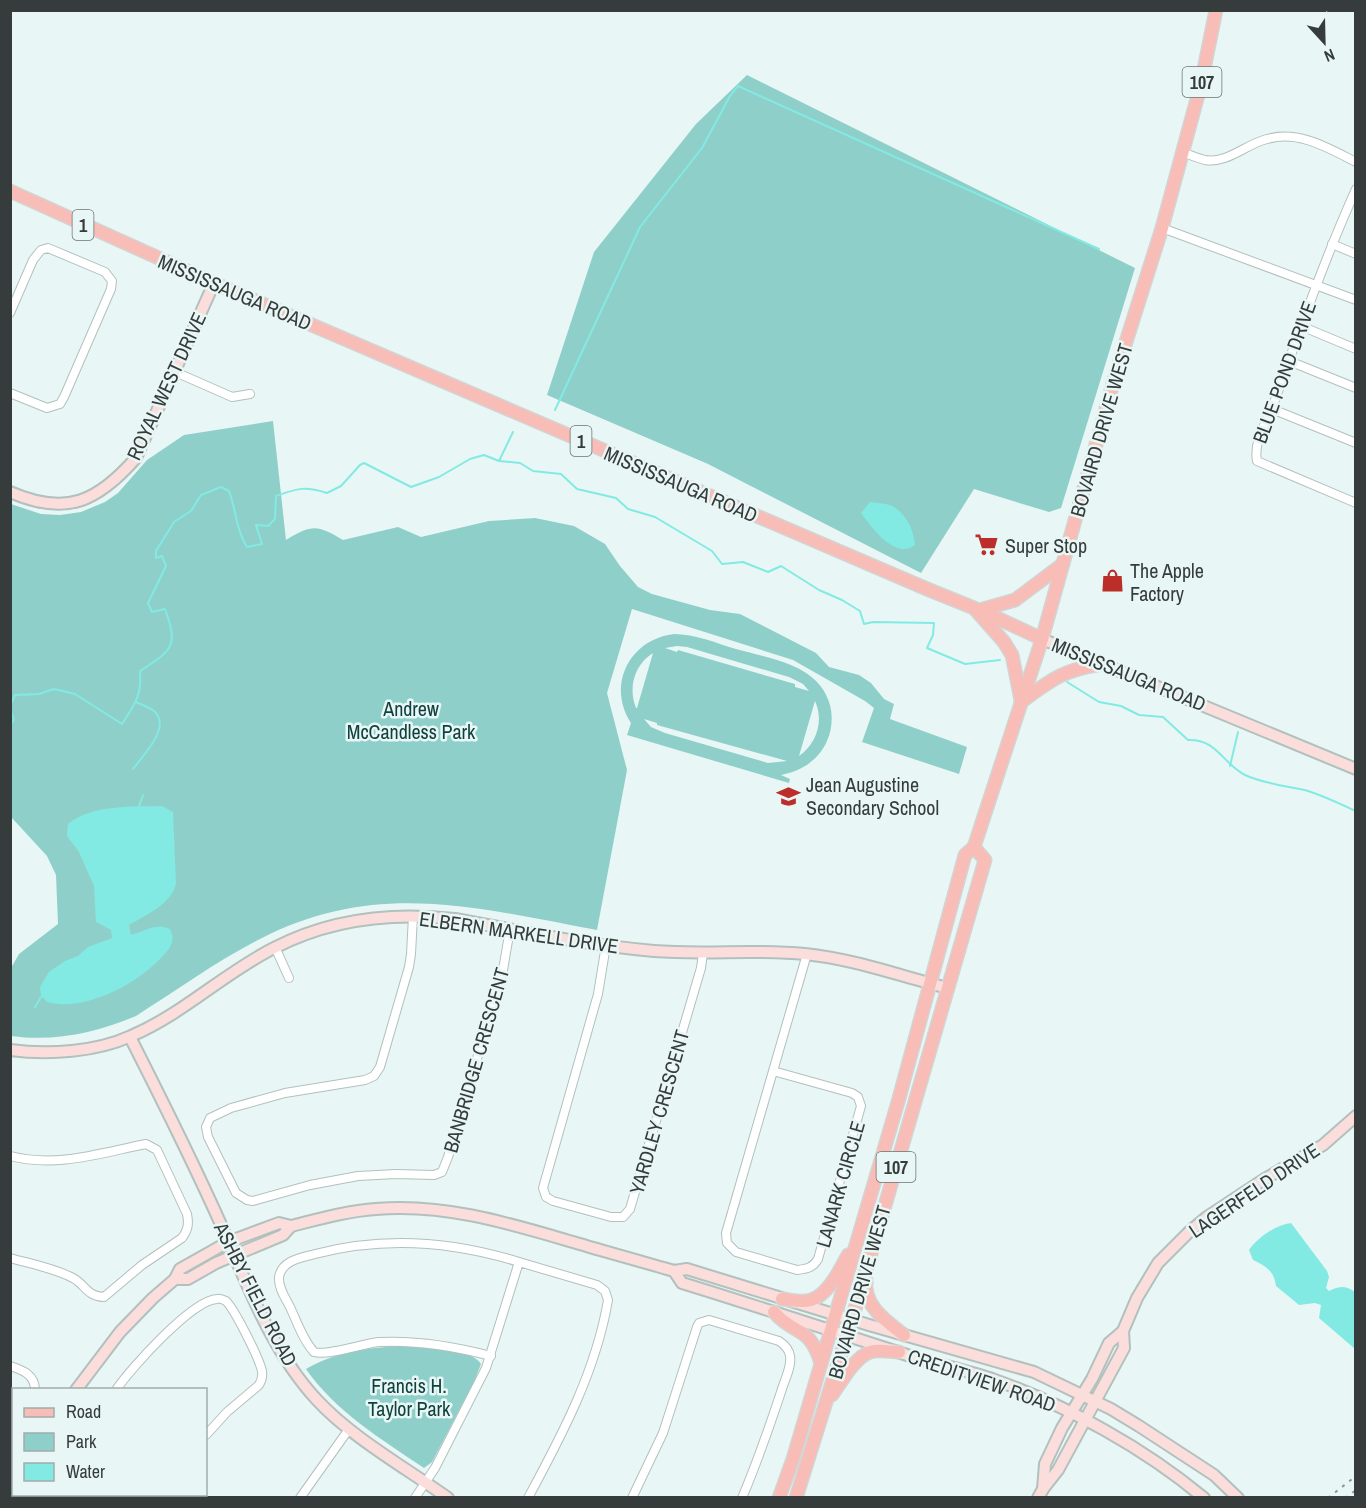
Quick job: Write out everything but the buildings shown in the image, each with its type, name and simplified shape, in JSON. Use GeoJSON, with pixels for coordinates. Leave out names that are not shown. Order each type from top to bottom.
{"type":"FeatureCollection","features":[{"type":"Feature","properties":{"kind":"main road","name":"BOVAIRD DRIVE WEST"},"geometry":{"type":"LineString","coordinates":[[779,1497],[793,1459],[898,1102],[965,855],[974,847],[1042,639],[1114,380],[1162,228],[1203,75],[1216,10]]}},
{"type":"Feature","properties":{"kind":"main road","name":"MISSISSAUGA ROAD"},"geometry":{"type":"LineString","coordinates":[[10,191],[214,283],[977,609],[1042,639]]}},
{"type":"Feature","properties":{"kind":"main road"},"geometry":{"type":"LineString","coordinates":[[1063,564],[1015,600],[977,609],[1012,655],[1021,702],[1067,671],[1102,664]]}},
{"type":"Feature","properties":{"kind":"main road","name":"BOVAIRD DRIVE WEST"},"geometry":{"type":"LineString","coordinates":[[796,1497],[852,1320],[985,860],[974,847]]}},
{"type":"Feature","properties":{"kind":"main road"},"geometry":{"type":"LineString","coordinates":[[782,1299],[813,1300],[838,1272],[858,1239]]}},
{"type":"Feature","properties":{"kind":"main road"},"geometry":{"type":"LineString","coordinates":[[870,1255],[865,1287],[867,1296],[878,1314],[904,1335]]}},
{"type":"Feature","properties":{"kind":"main road"},"geometry":{"type":"LineString","coordinates":[[774,1312],[782,1321],[810,1338],[817,1349],[821,1364]]}},
{"type":"Feature","properties":{"kind":"main road"},"geometry":{"type":"LineString","coordinates":[[827,1403],[864,1356],[871,1352],[899,1352]]}},
{"type":"Feature","properties":{"kind":"street"},"geometry":{"type":"LineString","coordinates":[[1182,153],[1206,160],[1218,159],[1266,139],[1291,137],[1322,145],[1356,162]]}},
{"type":"Feature","properties":{"kind":"street","name":"BLUE POND DRIVE"},"geometry":{"type":"LineString","coordinates":[[1356,189],[1316,284],[1255,452],[1257,461],[1356,502]]}},
{"type":"Feature","properties":{"kind":"street"},"geometry":{"type":"LineString","coordinates":[[1347,210],[1356,213]]}},
{"type":"Feature","properties":{"kind":"street"},"geometry":{"type":"LineString","coordinates":[[1162,228],[1356,300]]}},
{"type":"Feature","properties":{"kind":"street"},"geometry":{"type":"LineString","coordinates":[[1332,244],[1356,254]]}},
{"type":"Feature","properties":{"kind":"street"},"geometry":{"type":"LineString","coordinates":[[10,313],[33,260],[41,250],[48,248],[105,272],[112,281],[111,289],[60,404],[54,407],[40,406],[10,393]]}},
{"type":"Feature","properties":{"kind":"street","name":"ROYAL WEST DRIVE"},"geometry":{"type":"LineString","coordinates":[[10,492],[44,503],[63,504],[84,499],[106,488],[119,477],[136,458],[214,283]]}},
{"type":"Feature","properties":{"kind":"street"},"geometry":{"type":"LineString","coordinates":[[1301,326],[1356,349]]}},
{"type":"Feature","properties":{"kind":"street"},"geometry":{"type":"LineString","coordinates":[[1288,361],[1356,388]]}},
{"type":"Feature","properties":{"kind":"street"},"geometry":{"type":"LineString","coordinates":[[173,371],[232,397],[250,394]]}},
{"type":"Feature","properties":{"kind":"street"},"geometry":{"type":"LineString","coordinates":[[1272,409],[1356,443]]}},
{"type":"Feature","properties":{"kind":"street","name":"MISSISSAUGA ROAD"},"geometry":{"type":"LineString","coordinates":[[1042,639],[1356,769]]}},
{"type":"Feature","properties":{"kind":"street","name":"ELBERN MARKELL DRIVE"},"geometry":{"type":"LineString","coordinates":[[10,1050],[50,1052],[75,1050],[129,1037],[180,1008],[241,965],[275,947],[344,923],[377,918],[413,916],[455,919],[606,945],[703,953],[807,954],[834,958],[948,988]]}},
{"type":"Feature","properties":{"kind":"street","name":"BANBRIDGE CRESCENT"},"geometry":{"type":"LineString","coordinates":[[413,916],[409,967],[380,1067],[374,1076],[365,1080],[285,1093],[231,1108],[210,1118],[206,1127],[208,1137],[232,1187],[239,1196],[253,1201],[310,1185],[358,1176],[434,1175],[442,1172],[503,970],[510,929]]}},
{"type":"Feature","properties":{"kind":"street","name":"YARDLEY CRESCENT"},"geometry":{"type":"LineString","coordinates":[[606,945],[598,994],[543,1188],[546,1197],[553,1201],[611,1217],[623,1217],[630,1209],[701,968],[703,953]]}},
{"type":"Feature","properties":{"kind":"street"},"geometry":{"type":"LineString","coordinates":[[275,947],[289,978]]}},
{"type":"Feature","properties":{"kind":"street","name":"LANARK CIRCLE"},"geometry":{"type":"LineString","coordinates":[[773,1071],[852,1093],[858,1097],[861,1106],[818,1259],[815,1264],[804,1270],[736,1252],[731,1248],[726,1233],[773,1071],[807,954]]}},
{"type":"Feature","properties":{"kind":"street","name":"ASHBY FIELD ROAD"},"geometry":{"type":"LineString","coordinates":[[129,1037],[170,1117],[263,1317],[292,1367],[315,1399],[349,1429],[448,1497]]}},
{"type":"Feature","properties":{"kind":"street","name":"LAGERFELD DRIVE"},"geometry":{"type":"LineString","coordinates":[[1040,1493],[1045,1464],[1072,1411],[1093,1377],[1109,1343],[1122,1331],[1137,1298],[1158,1263],[1207,1217],[1323,1145],[1356,1116]]}},
{"type":"Feature","properties":{"kind":"street"},"geometry":{"type":"LineString","coordinates":[[10,1156],[39,1160],[76,1159],[146,1144],[152,1145],[157,1150],[188,1220],[186,1232],[182,1238],[142,1265],[104,1297],[91,1294],[75,1279],[62,1273],[10,1258]]}},
{"type":"Feature","properties":{"kind":"street"},"geometry":{"type":"LineString","coordinates":[[77,1388],[120,1332],[175,1279],[180,1269],[228,1242],[279,1223],[291,1226],[339,1214],[376,1209],[453,1211],[532,1230],[674,1271]]}},
{"type":"Feature","properties":{"kind":"street"},"geometry":{"type":"LineString","coordinates":[[175,1279],[188,1279],[234,1255],[283,1235],[291,1226]]}},
{"type":"Feature","properties":{"kind":"street"},"geometry":{"type":"LineString","coordinates":[[491,1356],[446,1345],[397,1341],[363,1344],[325,1353],[314,1352],[280,1288],[280,1274],[285,1265],[300,1258],[340,1248],[396,1242],[458,1247],[597,1285],[605,1291],[608,1300],[582,1389],[564,1430],[528,1497]]}},
{"type":"Feature","properties":{"kind":"street"},"geometry":{"type":"LineString","coordinates":[[415,1497],[477,1387],[491,1356],[519,1262]]}},
{"type":"Feature","properties":{"kind":"street","name":"CREDITVIEW ROAD"},"geometry":{"type":"LineString","coordinates":[[1203,1496],[1157,1464],[1072,1411],[993,1379],[899,1352],[682,1283],[674,1271],[687,1269],[852,1320],[1023,1368],[1082,1394],[1139,1426],[1214,1475],[1238,1497]]}},
{"type":"Feature","properties":{"kind":"street"},"geometry":{"type":"LineString","coordinates":[[117,1388],[152,1347],[178,1323],[212,1300],[226,1300],[260,1366],[262,1379],[259,1385],[227,1412],[207,1435]]}},
{"type":"Feature","properties":{"kind":"street"},"geometry":{"type":"LineString","coordinates":[[632,1497],[663,1433],[697,1327],[699,1323],[710,1320],[779,1341],[784,1344],[790,1354],[790,1365],[752,1475],[742,1497]]}},
{"type":"Feature","properties":{"kind":"street","name":"LAGERFELD DRIVE"},"geometry":{"type":"LineString","coordinates":[[1040,1493],[1059,1470],[1124,1348],[1122,1331]]}},
{"type":"Feature","properties":{"kind":"street"},"geometry":{"type":"LineString","coordinates":[[10,1366],[30,1375],[35,1388]]}},
{"type":"Feature","properties":{"kind":"street"},"geometry":{"type":"LineString","coordinates":[[300,1497],[349,1429]]}},
{"type":"Feature","properties":{"kind":"green space"},"geometry":{"type":"Polygon","coordinates":[[[747,75],[1135,268],[1061,508],[1049,512],[974,489],[921,573],[708,464],[547,395],[594,252],[696,124],[747,75]]]}},
{"type":"Feature","properties":{"kind":"green space","name":"Andrew McCandless Park"},"geometry":{"type":"Polygon","coordinates":[[[273,421],[286,540],[303,531],[315,528],[327,531],[343,540],[398,527],[421,537],[489,521],[535,518],[574,526],[605,544],[638,587],[652,594],[710,610],[740,614],[816,653],[829,667],[859,675],[871,683],[884,699],[894,704],[890,719],[967,747],[959,774],[862,742],[874,708],[793,660],[632,609],[607,693],[627,770],[597,930],[468,907],[386,904],[345,909],[303,920],[260,939],[213,966],[136,1016],[121,1022],[75,1035],[43,1038],[11,1036],[11,968],[19,954],[58,924],[56,875],[47,856],[11,817],[11,504],[41,514],[60,515],[81,512],[105,502],[118,493],[147,460],[184,435],[273,421]]]}},
{"type":"Feature","properties":{"kind":"green space"},"geometry":{"type":"Polygon","coordinates":[[[674,634],[698,637],[778,660],[805,672],[816,680],[824,691],[832,714],[829,737],[819,754],[808,764],[781,775],[790,779],[789,783],[627,735],[631,723],[621,694],[622,679],[634,654],[658,638],[674,634]],[[687,647],[665,648],[795,684],[795,687],[809,691],[803,684],[789,677],[687,647]],[[653,653],[646,658],[634,678],[633,693],[636,708],[653,653]],[[815,701],[799,756],[810,745],[817,731],[819,716],[815,701]],[[644,719],[651,727],[768,763],[787,761],[657,725],[657,723],[644,719]]]}},
{"type":"Feature","properties":{"kind":"green space","name":"Francis H. Taylor Park"},"geometry":{"type":"Polygon","coordinates":[[[400,1346],[456,1352],[476,1359],[481,1364],[432,1462],[424,1468],[345,1412],[306,1369],[317,1363],[352,1352],[400,1346]]]}},
{"type":"Feature","properties":{"kind":"water"},"geometry":{"type":"Polygon","coordinates":[[[870,502],[889,505],[899,510],[909,524],[915,545],[907,549],[900,548],[878,534],[861,513],[870,502]]]}},
{"type":"Feature","properties":{"kind":"water"},"geometry":{"type":"Polygon","coordinates":[[[162,806],[173,812],[176,883],[174,890],[164,903],[129,925],[131,935],[155,927],[170,929],[172,943],[170,947],[148,970],[107,995],[76,1003],[47,1002],[41,995],[40,987],[49,972],[65,961],[78,956],[88,947],[112,938],[111,930],[96,922],[94,886],[79,852],[67,836],[68,824],[89,813],[101,810],[162,806]]]}},
{"type":"Feature","properties":{"kind":"water"},"geometry":{"type":"Polygon","coordinates":[[[1291,1223],[1327,1271],[1329,1277],[1326,1288],[1329,1291],[1345,1287],[1355,1292],[1355,1349],[1319,1318],[1321,1305],[1315,1303],[1299,1305],[1276,1286],[1269,1270],[1253,1260],[1249,1250],[1257,1241],[1273,1229],[1291,1223]]]}},
{"type":"Feature","properties":{"kind":"waterway"},"geometry":{"type":"LineString","coordinates":[[555,410],[640,227],[702,148],[730,96],[738,86],[1099,249]]}},
{"type":"Feature","properties":{"kind":"waterway"},"geometry":{"type":"LineString","coordinates":[[499,461],[513,432]]}},
{"type":"Feature","properties":{"kind":"waterway"},"geometry":{"type":"LineString","coordinates":[[10,706],[15,695],[39,694],[54,689],[75,694],[122,724],[137,699],[140,671],[166,652],[172,640],[165,609],[152,612],[148,603],[166,566],[162,556],[156,558],[156,551],[174,522],[191,511],[201,495],[221,487],[229,491],[247,547],[262,544],[256,525],[268,526],[275,519],[276,496],[302,489],[327,493],[341,486],[364,463],[411,487],[439,477],[470,459],[484,455],[499,461],[520,463],[533,471],[561,474],[577,489],[616,498],[628,509],[655,517],[712,551],[722,564],[743,562],[768,572],[781,566],[819,590],[860,611],[864,624],[873,622],[934,623],[933,635],[927,648],[965,664],[1000,660]]}},
{"type":"Feature","properties":{"kind":"waterway"},"geometry":{"type":"LineString","coordinates":[[1067,682],[1099,702],[1121,706],[1139,715],[1163,717],[1188,740],[1206,743],[1213,747],[1245,775],[1268,783],[1308,791],[1356,811]]}},
{"type":"Feature","properties":{"kind":"waterway"},"geometry":{"type":"LineString","coordinates":[[133,769],[154,740],[160,725],[159,717],[154,711],[136,702]]}},
{"type":"Feature","properties":{"kind":"waterway"},"geometry":{"type":"LineString","coordinates":[[10,709],[14,720],[10,725]]}},
{"type":"Feature","properties":{"kind":"waterway"},"geometry":{"type":"LineString","coordinates":[[1230,766],[1238,732]]}},
{"type":"Feature","properties":{"kind":"waterway"},"geometry":{"type":"LineString","coordinates":[[138,809],[143,795]]}},
{"type":"Feature","properties":{"kind":"waterway"},"geometry":{"type":"LineString","coordinates":[[35,1007],[44,996]]}},
{"type":"Feature","properties":{"kind":"railway"},"geometry":{"type":"LineString","coordinates":[[1328,1498],[1356,1476]]}},
{"type":"Feature","properties":{"kind":"railway"},"geometry":{"type":"LineString","coordinates":[[1345,1498],[1356,1490]]}},
{"type":"Feature","properties":{"kind":"place","name":"Super Stop"},"geometry":{"type":"Point","coordinates":[987,545]}},
{"type":"Feature","properties":{"kind":"place","name":"The Apple Factory"},"geometry":{"type":"Point","coordinates":[1112,581]}},
{"type":"Feature","properties":{"kind":"place","name":"Jean Augustine Secondary School"},"geometry":{"type":"Point","coordinates":[788,796]}}]}
